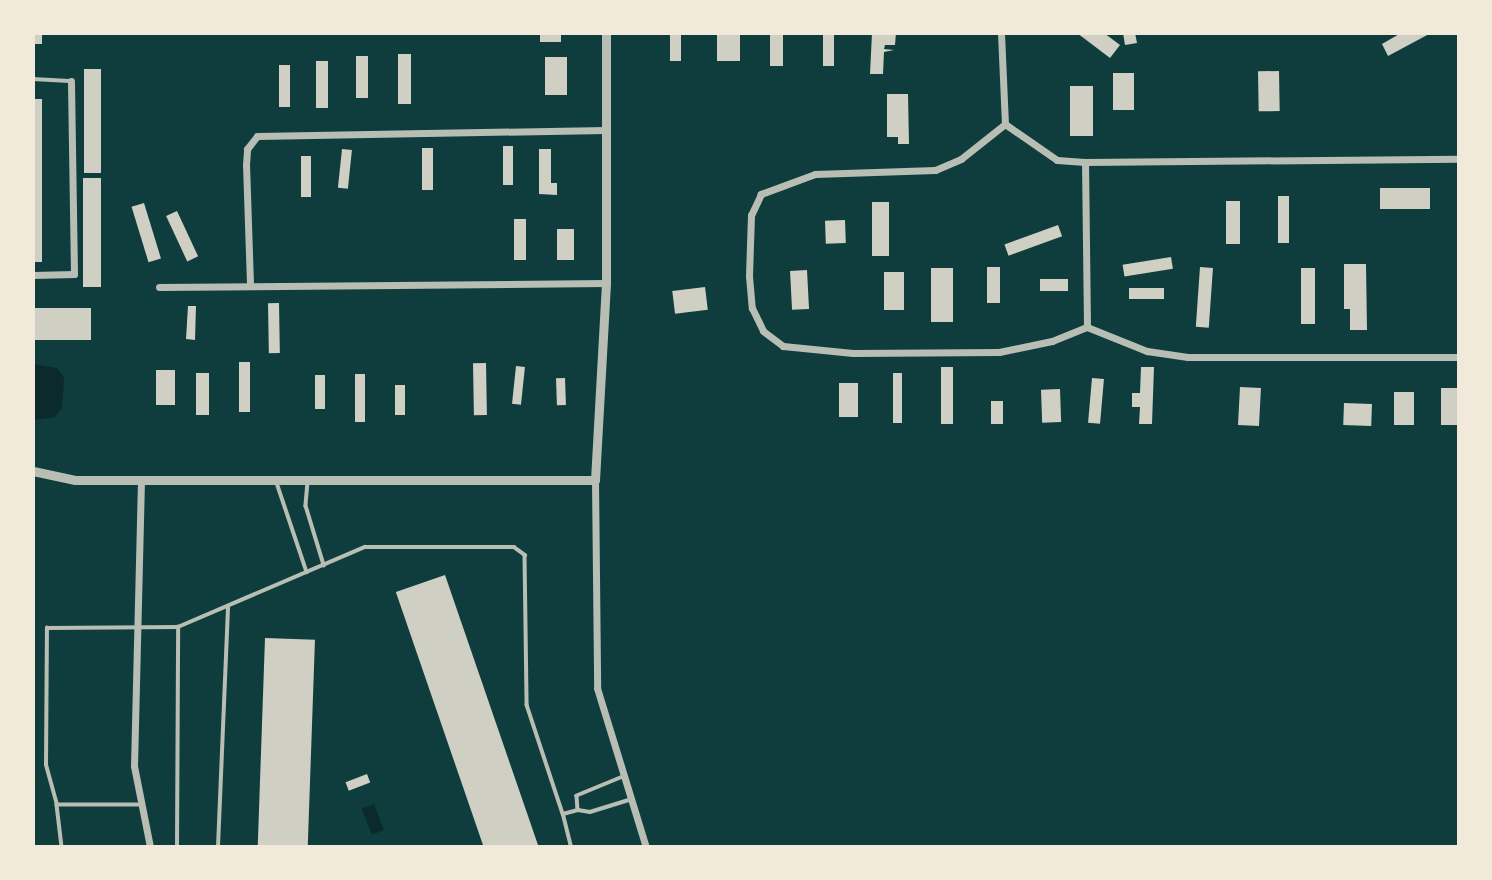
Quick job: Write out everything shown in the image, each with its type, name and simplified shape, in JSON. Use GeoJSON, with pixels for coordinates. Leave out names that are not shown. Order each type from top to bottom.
{"type":"FeatureCollection","features":[{"type":"Feature","properties":{"kind":"street"},"geometry":{"type":"LineString","coordinates":[[606,33],[606,283],[595,480],[597,688],[646,847]]}},
{"type":"Feature","properties":{"kind":"street"},"geometry":{"type":"LineString","coordinates":[[1001,33],[1005,124]]}},
{"type":"Feature","properties":{"kind":"street"},"geometry":{"type":"LineString","coordinates":[[33,275],[74,274],[71,81]]}},
{"type":"Feature","properties":{"kind":"street"},"geometry":{"type":"LineString","coordinates":[[1005,124],[1050,157],[1085,162],[1459,159]]}},
{"type":"Feature","properties":{"kind":"street"},"geometry":{"type":"LineString","coordinates":[[1005,124],[961,159],[935,170],[815,174],[761,194],[751,215],[750,286],[757,322],[773,340],[783,346],[808,350],[972,353],[1030,347],[1087,327],[1147,351],[1188,356],[1459,357]]}},
{"type":"Feature","properties":{"kind":"street"},"geometry":{"type":"LineString","coordinates":[[250,284],[246,165],[247,149],[257,136],[605,130]]}},
{"type":"Feature","properties":{"kind":"street"},"geometry":{"type":"LineString","coordinates":[[1085,162],[1087,327]]}},
{"type":"Feature","properties":{"kind":"street"},"geometry":{"type":"LineString","coordinates":[[159,287],[250,284],[606,283]]}},
{"type":"Feature","properties":{"kind":"street"},"geometry":{"type":"LineString","coordinates":[[33,471],[75,480],[277,483],[595,480]]}},
{"type":"Feature","properties":{"kind":"street"},"geometry":{"type":"LineString","coordinates":[[141,480],[134,766],[150,847]]}},
{"type":"Feature","properties":{"kind":"lane"},"geometry":{"type":"LineString","coordinates":[[33,79],[71,81]]}},
{"type":"Feature","properties":{"kind":"lane"},"geometry":{"type":"LineString","coordinates":[[308,482],[306,506],[324,565]]}},
{"type":"Feature","properties":{"kind":"lane"},"geometry":{"type":"LineString","coordinates":[[277,483],[307,572]]}},
{"type":"Feature","properties":{"kind":"lane"},"geometry":{"type":"LineString","coordinates":[[62,847],[57,805],[46,765],[47,628],[178,627],[374,545],[522,549],[527,705],[563,814],[571,847]]}},
{"type":"Feature","properties":{"kind":"lane"},"geometry":{"type":"LineString","coordinates":[[218,847],[228,606]]}},
{"type":"Feature","properties":{"kind":"lane"},"geometry":{"type":"LineString","coordinates":[[177,847],[178,627]]}},
{"type":"Feature","properties":{"kind":"lane"},"geometry":{"type":"LineString","coordinates":[[578,810],[578,796],[623,777]]}},
{"type":"Feature","properties":{"kind":"lane"},"geometry":{"type":"LineString","coordinates":[[563,814],[578,810],[590,812],[631,799]]}},
{"type":"Feature","properties":{"kind":"lane"},"geometry":{"type":"LineString","coordinates":[[57,805],[141,805]]}},
{"type":"Feature","properties":{"kind":"water"},"geometry":{"type":"Polygon","coordinates":[[[33,364],[57,368],[64,378],[62,408],[55,417],[33,420],[33,364]]]}},
{"type":"Feature","properties":{"kind":"water"},"geometry":{"type":"Polygon","coordinates":[[[374,804],[384,830],[372,835],[362,809],[374,804]]]}},
{"type":"Feature","properties":{"kind":"building"},"geometry":{"type":"Polygon","coordinates":[[[33,33],[42,33],[42,44],[33,44],[33,33]]]}},
{"type":"Feature","properties":{"kind":"building"},"geometry":{"type":"Polygon","coordinates":[[[540,33],[561,33],[561,42],[540,42],[540,33]]]}},
{"type":"Feature","properties":{"kind":"building"},"geometry":{"type":"Polygon","coordinates":[[[670,33],[681,33],[681,61],[670,61],[670,33]]]}},
{"type":"Feature","properties":{"kind":"building"},"geometry":{"type":"Polygon","coordinates":[[[717,33],[740,33],[740,61],[717,61],[717,33]]]}},
{"type":"Feature","properties":{"kind":"building"},"geometry":{"type":"Polygon","coordinates":[[[770,33],[783,33],[783,66],[770,66],[770,33]]]}},
{"type":"Feature","properties":{"kind":"building"},"geometry":{"type":"Polygon","coordinates":[[[823,33],[834,33],[834,66],[823,66],[823,33]]]}},
{"type":"Feature","properties":{"kind":"building"},"geometry":{"type":"Polygon","coordinates":[[[872,33],[896,33],[895,45],[885,45],[884,49],[894,50],[884,52],[883,74],[870,74],[872,33]]]}},
{"type":"Feature","properties":{"kind":"building"},"geometry":{"type":"Polygon","coordinates":[[[1077,33],[1104,33],[1120,45],[1110,58],[1077,33]]]}},
{"type":"Feature","properties":{"kind":"building"},"geometry":{"type":"Polygon","coordinates":[[[1123,33],[1135,33],[1137,43],[1125,45],[1123,33]]]}},
{"type":"Feature","properties":{"kind":"building"},"geometry":{"type":"Polygon","coordinates":[[[1401,33],[1431,33],[1388,56],[1382,44],[1401,33]]]}},
{"type":"Feature","properties":{"kind":"building"},"geometry":{"type":"Polygon","coordinates":[[[398,54],[411,54],[411,104],[398,104],[398,54]]]}},
{"type":"Feature","properties":{"kind":"building"},"geometry":{"type":"Polygon","coordinates":[[[356,56],[368,56],[368,98],[356,98],[356,56]]]}},
{"type":"Feature","properties":{"kind":"building"},"geometry":{"type":"Polygon","coordinates":[[[545,57],[567,57],[567,95],[545,95],[545,57]]]}},
{"type":"Feature","properties":{"kind":"building"},"geometry":{"type":"Polygon","coordinates":[[[316,61],[328,61],[328,108],[316,108],[316,61]]]}},
{"type":"Feature","properties":{"kind":"building"},"geometry":{"type":"Polygon","coordinates":[[[279,65],[290,65],[290,107],[279,107],[279,65]]]}},
{"type":"Feature","properties":{"kind":"building"},"geometry":{"type":"Polygon","coordinates":[[[84,69],[101,69],[101,173],[84,173],[84,69]]]}},
{"type":"Feature","properties":{"kind":"building"},"geometry":{"type":"Polygon","coordinates":[[[1258,71],[1279,71],[1280,111],[1259,111],[1258,71]]]}},
{"type":"Feature","properties":{"kind":"building"},"geometry":{"type":"Polygon","coordinates":[[[1113,73],[1134,73],[1134,110],[1113,110],[1113,73]]]}},
{"type":"Feature","properties":{"kind":"building"},"geometry":{"type":"Polygon","coordinates":[[[1070,86],[1093,86],[1093,136],[1070,136],[1070,86]]]}},
{"type":"Feature","properties":{"kind":"building"},"geometry":{"type":"Polygon","coordinates":[[[887,94],[908,94],[909,144],[898,144],[898,137],[887,137],[887,94]]]}},
{"type":"Feature","properties":{"kind":"building"},"geometry":{"type":"Polygon","coordinates":[[[33,99],[42,99],[42,262],[33,262],[33,99]]]}},
{"type":"Feature","properties":{"kind":"building"},"geometry":{"type":"Polygon","coordinates":[[[503,146],[513,146],[513,185],[503,185],[503,146]]]}},
{"type":"Feature","properties":{"kind":"building"},"geometry":{"type":"Polygon","coordinates":[[[422,148],[433,148],[433,190],[422,190],[422,148]]]}},
{"type":"Feature","properties":{"kind":"building"},"geometry":{"type":"Polygon","coordinates":[[[342,149],[352,150],[348,189],[338,188],[342,149]]]}},
{"type":"Feature","properties":{"kind":"building"},"geometry":{"type":"Polygon","coordinates":[[[539,149],[551,149],[551,183],[557,183],[557,195],[539,194],[539,149]]]}},
{"type":"Feature","properties":{"kind":"building"},"geometry":{"type":"Polygon","coordinates":[[[301,156],[311,156],[311,197],[301,197],[301,156]]]}},
{"type":"Feature","properties":{"kind":"building"},"geometry":{"type":"Polygon","coordinates":[[[83,178],[101,178],[101,287],[83,287],[83,178]]]}},
{"type":"Feature","properties":{"kind":"building"},"geometry":{"type":"Polygon","coordinates":[[[1380,188],[1430,188],[1430,209],[1380,209],[1380,188]]]}},
{"type":"Feature","properties":{"kind":"building"},"geometry":{"type":"Polygon","coordinates":[[[1278,196],[1289,196],[1289,243],[1278,243],[1278,196]]]}},
{"type":"Feature","properties":{"kind":"building"},"geometry":{"type":"Polygon","coordinates":[[[1226,201],[1240,201],[1240,244],[1226,244],[1226,201]]]}},
{"type":"Feature","properties":{"kind":"building"},"geometry":{"type":"Polygon","coordinates":[[[872,202],[889,202],[889,256],[872,256],[872,202]]]}},
{"type":"Feature","properties":{"kind":"building"},"geometry":{"type":"Polygon","coordinates":[[[144,203],[161,258],[149,262],[132,207],[144,203]]]}},
{"type":"Feature","properties":{"kind":"building"},"geometry":{"type":"Polygon","coordinates":[[[177,211],[198,256],[187,261],[166,216],[177,211]]]}},
{"type":"Feature","properties":{"kind":"building"},"geometry":{"type":"Polygon","coordinates":[[[514,219],[526,219],[526,260],[514,260],[514,219]]]}},
{"type":"Feature","properties":{"kind":"building"},"geometry":{"type":"Polygon","coordinates":[[[845,220],[846,243],[826,244],[825,221],[845,220]]]}},
{"type":"Feature","properties":{"kind":"building"},"geometry":{"type":"Polygon","coordinates":[[[1058,225],[1062,236],[1009,256],[1004,244],[1058,225]]]}},
{"type":"Feature","properties":{"kind":"building"},"geometry":{"type":"Polygon","coordinates":[[[557,229],[574,229],[574,260],[557,260],[557,229]]]}},
{"type":"Feature","properties":{"kind":"building"},"geometry":{"type":"Polygon","coordinates":[[[1171,257],[1173,269],[1124,277],[1123,265],[1171,257]]]}},
{"type":"Feature","properties":{"kind":"building"},"geometry":{"type":"Polygon","coordinates":[[[1344,264],[1366,264],[1367,330],[1350,330],[1350,309],[1344,309],[1344,264]]]}},
{"type":"Feature","properties":{"kind":"building"},"geometry":{"type":"Polygon","coordinates":[[[987,267],[1000,267],[1000,303],[987,303],[987,267]]]}},
{"type":"Feature","properties":{"kind":"building"},"geometry":{"type":"Polygon","coordinates":[[[1200,267],[1213,268],[1209,328],[1196,327],[1200,267]]]}},
{"type":"Feature","properties":{"kind":"building"},"geometry":{"type":"Polygon","coordinates":[[[931,268],[953,268],[953,322],[931,322],[931,268]]]}},
{"type":"Feature","properties":{"kind":"building"},"geometry":{"type":"Polygon","coordinates":[[[1301,268],[1315,268],[1315,324],[1301,324],[1301,268]]]}},
{"type":"Feature","properties":{"kind":"building"},"geometry":{"type":"Polygon","coordinates":[[[807,270],[809,309],[792,310],[790,271],[807,270]]]}},
{"type":"Feature","properties":{"kind":"building"},"geometry":{"type":"Polygon","coordinates":[[[884,272],[904,272],[904,310],[884,310],[884,272]]]}},
{"type":"Feature","properties":{"kind":"building"},"geometry":{"type":"Polygon","coordinates":[[[1040,279],[1068,279],[1068,291],[1040,291],[1040,279]]]}},
{"type":"Feature","properties":{"kind":"building"},"geometry":{"type":"Polygon","coordinates":[[[705,287],[708,310],[675,314],[672,291],[705,287]]]}},
{"type":"Feature","properties":{"kind":"building"},"geometry":{"type":"Polygon","coordinates":[[[1129,288],[1164,288],[1164,299],[1129,299],[1129,288]]]}},
{"type":"Feature","properties":{"kind":"building"},"geometry":{"type":"Polygon","coordinates":[[[268,303],[279,303],[280,353],[269,353],[268,303]]]}},
{"type":"Feature","properties":{"kind":"building"},"geometry":{"type":"Polygon","coordinates":[[[188,306],[196,306],[195,340],[186,339],[188,306]]]}},
{"type":"Feature","properties":{"kind":"building"},"geometry":{"type":"Polygon","coordinates":[[[33,308],[91,308],[91,340],[33,340],[33,308]]]}},
{"type":"Feature","properties":{"kind":"building"},"geometry":{"type":"Polygon","coordinates":[[[239,362],[250,362],[250,412],[239,412],[239,362]]]}},
{"type":"Feature","properties":{"kind":"building"},"geometry":{"type":"Polygon","coordinates":[[[473,363],[486,363],[487,415],[474,415],[473,363]]]}},
{"type":"Feature","properties":{"kind":"building"},"geometry":{"type":"Polygon","coordinates":[[[516,366],[525,367],[521,405],[512,404],[516,366]]]}},
{"type":"Feature","properties":{"kind":"building"},"geometry":{"type":"Polygon","coordinates":[[[941,367],[953,367],[953,424],[941,424],[941,367]]]}},
{"type":"Feature","properties":{"kind":"building"},"geometry":{"type":"Polygon","coordinates":[[[1141,367],[1154,367],[1152,424],[1139,424],[1140,407],[1132,407],[1132,393],[1140,393],[1141,367]]]}},
{"type":"Feature","properties":{"kind":"building"},"geometry":{"type":"Polygon","coordinates":[[[156,370],[175,370],[175,405],[156,405],[156,370]]]}},
{"type":"Feature","properties":{"kind":"building"},"geometry":{"type":"Polygon","coordinates":[[[196,373],[209,373],[209,415],[196,415],[196,373]]]}},
{"type":"Feature","properties":{"kind":"building"},"geometry":{"type":"Polygon","coordinates":[[[893,373],[902,373],[902,423],[893,423],[893,373]]]}},
{"type":"Feature","properties":{"kind":"building"},"geometry":{"type":"Polygon","coordinates":[[[355,374],[365,374],[365,422],[355,422],[355,374]]]}},
{"type":"Feature","properties":{"kind":"building"},"geometry":{"type":"Polygon","coordinates":[[[315,375],[325,375],[325,409],[315,409],[315,375]]]}},
{"type":"Feature","properties":{"kind":"building"},"geometry":{"type":"Polygon","coordinates":[[[556,378],[565,378],[566,405],[557,405],[556,378]]]}},
{"type":"Feature","properties":{"kind":"building"},"geometry":{"type":"Polygon","coordinates":[[[1092,378],[1104,379],[1100,424],[1088,423],[1092,378]]]}},
{"type":"Feature","properties":{"kind":"building"},"geometry":{"type":"Polygon","coordinates":[[[839,383],[858,383],[858,417],[839,417],[839,383]]]}},
{"type":"Feature","properties":{"kind":"building"},"geometry":{"type":"Polygon","coordinates":[[[395,385],[405,385],[405,415],[395,415],[395,385]]]}},
{"type":"Feature","properties":{"kind":"building"},"geometry":{"type":"Polygon","coordinates":[[[1240,387],[1261,388],[1259,426],[1238,425],[1240,387]]]}},
{"type":"Feature","properties":{"kind":"building"},"geometry":{"type":"Polygon","coordinates":[[[1441,388],[1459,388],[1459,425],[1441,425],[1441,388]]]}},
{"type":"Feature","properties":{"kind":"building"},"geometry":{"type":"Polygon","coordinates":[[[1060,389],[1061,422],[1042,423],[1041,390],[1060,389]]]}},
{"type":"Feature","properties":{"kind":"building"},"geometry":{"type":"Polygon","coordinates":[[[1394,392],[1414,392],[1414,425],[1394,425],[1394,392]]]}},
{"type":"Feature","properties":{"kind":"building"},"geometry":{"type":"Polygon","coordinates":[[[991,401],[1003,401],[1003,424],[991,424],[991,401]]]}},
{"type":"Feature","properties":{"kind":"building"},"geometry":{"type":"Polygon","coordinates":[[[1344,403],[1372,404],[1371,426],[1343,425],[1344,403]]]}},
{"type":"Feature","properties":{"kind":"building"},"geometry":{"type":"Polygon","coordinates":[[[445,575],[538,846],[484,847],[396,592],[445,575]]]}},
{"type":"Feature","properties":{"kind":"building"},"geometry":{"type":"Polygon","coordinates":[[[265,638],[315,640],[308,847],[258,847],[265,638]]]}},
{"type":"Feature","properties":{"kind":"building"},"geometry":{"type":"Polygon","coordinates":[[[367,774],[370,782],[349,791],[346,782],[367,774]]]}}]}
